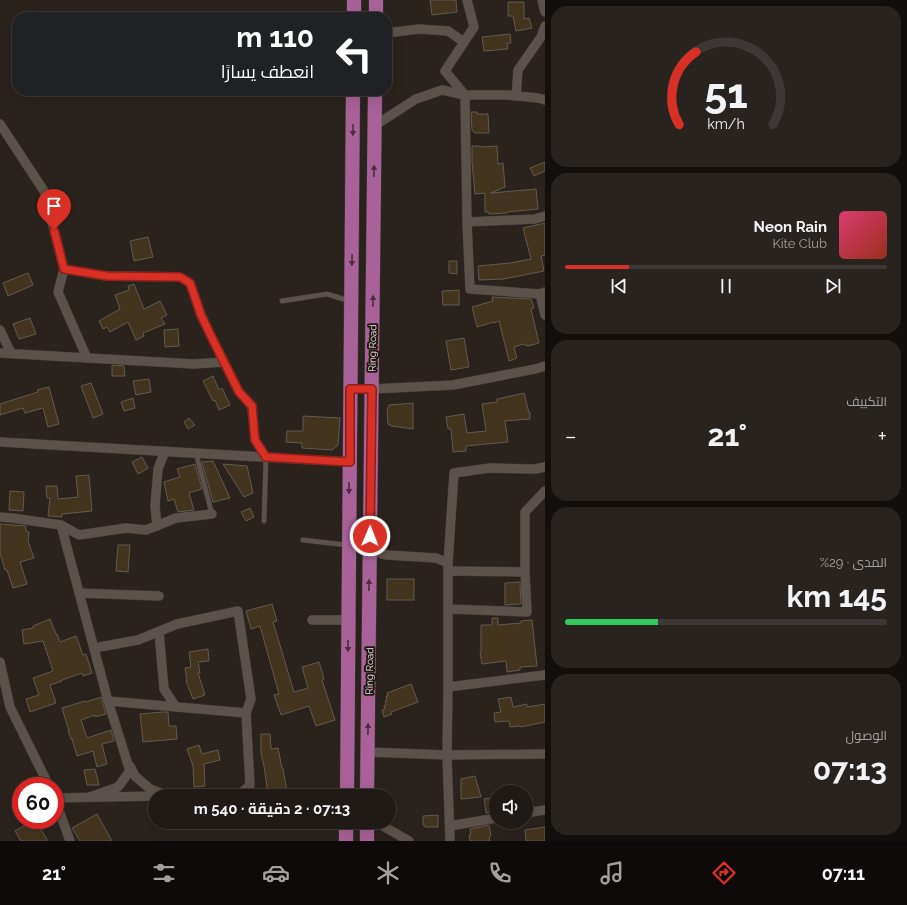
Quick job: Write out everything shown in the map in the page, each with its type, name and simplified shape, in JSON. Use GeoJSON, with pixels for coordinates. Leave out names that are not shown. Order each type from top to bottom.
{"type":"FeatureCollection","features":[{"type":"Feature","properties":{"kind":"main road"},"geometry":{"type":"LineString","coordinates":[[354,0],[354,12]]}},
{"type":"Feature","properties":{"kind":"main road"},"geometry":{"type":"LineString","coordinates":[[376,0],[376,12]]}},
{"type":"Feature","properties":{"kind":"main road","name":"Ring Road"},"geometry":{"type":"LineString","coordinates":[[346,789],[353,96]]}},
{"type":"Feature","properties":{"kind":"main road","name":"Ring Road"},"geometry":{"type":"LineString","coordinates":[[367,789],[375,96]]}},
{"type":"Feature","properties":{"kind":"main road"},"geometry":{"type":"LineString","coordinates":[[348,617],[369,614]]}},
{"type":"Feature","properties":{"kind":"main road"},"geometry":{"type":"LineString","coordinates":[[346,829],[346,841]]}},
{"type":"Feature","properties":{"kind":"main road"},"geometry":{"type":"LineString","coordinates":[[367,829],[367,841]]}},
{"type":"Feature","properties":{"kind":"street"},"geometry":{"type":"LineString","coordinates":[[467,0],[474,26],[444,72],[465,95],[467,222],[470,288],[543,293],[545,315]]}},
{"type":"Feature","properties":{"kind":"street"},"geometry":{"type":"LineString","coordinates":[[542,0],[545,12]]}},
{"type":"Feature","properties":{"kind":"street"},"geometry":{"type":"LineString","coordinates":[[516,96],[518,70],[541,37],[545,26]]}},
{"type":"Feature","properties":{"kind":"street"},"geometry":{"type":"LineString","coordinates":[[392,32],[419,29],[448,32],[464,42]]}},
{"type":"Feature","properties":{"kind":"street"},"geometry":{"type":"LineString","coordinates":[[374,126],[416,99],[442,90],[465,95],[516,96],[545,100]]}},
{"type":"Feature","properties":{"kind":"street"},"geometry":{"type":"LineString","coordinates":[[0,124],[44,191],[64,269],[58,292],[87,358]]}},
{"type":"Feature","properties":{"kind":"street"},"geometry":{"type":"LineString","coordinates":[[467,222],[535,220],[545,216]]}},
{"type":"Feature","properties":{"kind":"street"},"geometry":{"type":"LineString","coordinates":[[64,269],[107,276],[180,277],[190,283],[201,315],[239,392],[252,406],[255,440],[266,457]]}},
{"type":"Feature","properties":{"kind":"street"},"geometry":{"type":"LineString","coordinates":[[0,330],[11,353]]}},
{"type":"Feature","properties":{"kind":"street"},"geometry":{"type":"LineString","coordinates":[[0,353],[194,364],[224,362]]}},
{"type":"Feature","properties":{"kind":"street"},"geometry":{"type":"LineString","coordinates":[[350,389],[453,385],[535,370],[545,366]]}},
{"type":"Feature","properties":{"kind":"street"},"geometry":{"type":"LineString","coordinates":[[0,442],[350,462]]}},
{"type":"Feature","properties":{"kind":"street"},"geometry":{"type":"LineString","coordinates":[[157,526],[155,506],[158,469],[165,451]]}},
{"type":"Feature","properties":{"kind":"street"},"geometry":{"type":"LineString","coordinates":[[450,841],[447,755],[448,567],[454,473],[490,468],[535,469],[545,467]]}},
{"type":"Feature","properties":{"kind":"street"},"geometry":{"type":"LineString","coordinates":[[448,609],[527,612],[525,512],[545,491]]}},
{"type":"Feature","properties":{"kind":"street"},"geometry":{"type":"LineString","coordinates":[[0,517],[61,525],[80,535],[126,528],[146,530],[176,518],[212,514]]}},
{"type":"Feature","properties":{"kind":"street"},"geometry":{"type":"LineString","coordinates":[[61,525],[108,701],[130,771],[118,787],[90,797]]}},
{"type":"Feature","properties":{"kind":"street"},"geometry":{"type":"LineString","coordinates":[[370,551],[386,554],[436,558],[448,567],[525,572]]}},
{"type":"Feature","properties":{"kind":"street"},"geometry":{"type":"LineString","coordinates":[[79,593],[159,596]]}},
{"type":"Feature","properties":{"kind":"street"},"geometry":{"type":"LineString","coordinates":[[94,648],[138,640],[177,624],[238,611],[251,699],[246,713],[250,785],[246,789]]}},
{"type":"Feature","properties":{"kind":"street"},"geometry":{"type":"LineString","coordinates":[[312,620],[348,617]]}},
{"type":"Feature","properties":{"kind":"street"},"geometry":{"type":"LineString","coordinates":[[159,632],[164,689],[176,707]]}},
{"type":"Feature","properties":{"kind":"street"},"geometry":{"type":"LineString","coordinates":[[0,662],[10,707],[45,777]]}},
{"type":"Feature","properties":{"kind":"street"},"geometry":{"type":"LineString","coordinates":[[448,687],[545,675]]}},
{"type":"Feature","properties":{"kind":"street"},"geometry":{"type":"LineString","coordinates":[[108,701],[246,713]]}},
{"type":"Feature","properties":{"kind":"street"},"geometry":{"type":"LineString","coordinates":[[368,752],[447,755],[545,754]]}},
{"type":"Feature","properties":{"kind":"street"},"geometry":{"type":"LineString","coordinates":[[127,761],[135,776],[150,789]]}},
{"type":"Feature","properties":{"kind":"street"},"geometry":{"type":"LineString","coordinates":[[64,798],[148,796]]}},
{"type":"Feature","properties":{"kind":"street"},"geometry":{"type":"LineString","coordinates":[[533,812],[545,810]]}},
{"type":"Feature","properties":{"kind":"street"},"geometry":{"type":"LineString","coordinates":[[450,826],[489,819]]}},
{"type":"Feature","properties":{"kind":"street"},"geometry":{"type":"LineString","coordinates":[[64,824],[70,841]]}},
{"type":"Feature","properties":{"kind":"street"},"geometry":{"type":"LineString","coordinates":[[388,829],[409,841]]}},
{"type":"Feature","properties":{"kind":"lane"},"geometry":{"type":"LineString","coordinates":[[282,301],[327,294],[351,301]]}},
{"type":"Feature","properties":{"kind":"lane"},"geometry":{"type":"LineString","coordinates":[[196,453],[212,514]]}},
{"type":"Feature","properties":{"kind":"lane"},"geometry":{"type":"LineString","coordinates":[[264,521],[266,457]]}},
{"type":"Feature","properties":{"kind":"lane"},"geometry":{"type":"LineString","coordinates":[[303,540],[349,546]]}},
{"type":"Feature","properties":{"kind":"building"},"geometry":{"type":"Polygon","coordinates":[[[430,0],[456,0],[457,12],[432,15],[430,0]]]}},
{"type":"Feature","properties":{"kind":"building"},"geometry":{"type":"Polygon","coordinates":[[[508,2],[524,2],[524,19],[529,18],[532,28],[516,31],[513,16],[508,16],[508,2]]]}},
{"type":"Feature","properties":{"kind":"building"},"geometry":{"type":"Polygon","coordinates":[[[510,34],[511,43],[507,43],[508,49],[484,51],[482,37],[510,34]]]}},
{"type":"Feature","properties":{"kind":"building"},"geometry":{"type":"Polygon","coordinates":[[[471,112],[477,112],[477,114],[488,114],[489,133],[475,133],[472,130],[471,112]]]}},
{"type":"Feature","properties":{"kind":"building"},"geometry":{"type":"Polygon","coordinates":[[[472,146],[497,146],[498,164],[503,163],[505,187],[491,193],[536,189],[538,209],[507,213],[489,214],[489,212],[485,212],[485,193],[475,194],[472,146]]]}},
{"type":"Feature","properties":{"kind":"building"},"geometry":{"type":"Polygon","coordinates":[[[545,162],[545,171],[534,176],[530,168],[545,162]]]}},
{"type":"Feature","properties":{"kind":"building"},"geometry":{"type":"Polygon","coordinates":[[[545,223],[545,255],[541,256],[544,271],[504,279],[479,280],[478,266],[510,263],[531,259],[523,228],[545,223]]]}},
{"type":"Feature","properties":{"kind":"building"},"geometry":{"type":"Polygon","coordinates":[[[148,237],[153,257],[134,261],[130,241],[148,237]]]}},
{"type":"Feature","properties":{"kind":"building"},"geometry":{"type":"Polygon","coordinates":[[[449,261],[457,261],[457,274],[449,273],[449,261]]]}},
{"type":"Feature","properties":{"kind":"building"},"geometry":{"type":"Polygon","coordinates":[[[28,273],[33,285],[8,296],[3,283],[28,273]]]}},
{"type":"Feature","properties":{"kind":"building"},"geometry":{"type":"Polygon","coordinates":[[[134,284],[144,309],[160,301],[167,315],[161,318],[165,324],[143,333],[144,336],[136,340],[128,322],[110,332],[107,327],[103,329],[99,321],[120,309],[115,295],[129,290],[128,286],[134,284]]]}},
{"type":"Feature","properties":{"kind":"building"},"geometry":{"type":"Polygon","coordinates":[[[459,290],[459,305],[443,305],[442,291],[459,290]]]}},
{"type":"Feature","properties":{"kind":"building"},"geometry":{"type":"Polygon","coordinates":[[[492,297],[531,299],[534,308],[531,309],[539,343],[528,346],[523,344],[514,347],[517,358],[509,361],[499,321],[477,327],[472,307],[493,301],[492,297]]]}},
{"type":"Feature","properties":{"kind":"building"},"geometry":{"type":"Polygon","coordinates":[[[30,318],[36,334],[19,339],[13,324],[30,318]]]}},
{"type":"Feature","properties":{"kind":"building"},"geometry":{"type":"Polygon","coordinates":[[[178,329],[179,346],[165,347],[164,330],[178,329]]]}},
{"type":"Feature","properties":{"kind":"building"},"geometry":{"type":"Polygon","coordinates":[[[464,338],[469,367],[451,370],[446,341],[464,338]]]}},
{"type":"Feature","properties":{"kind":"building"},"geometry":{"type":"Polygon","coordinates":[[[112,365],[124,366],[125,376],[112,376],[112,365]]]}},
{"type":"Feature","properties":{"kind":"building"},"geometry":{"type":"Polygon","coordinates":[[[213,376],[219,390],[222,388],[230,405],[219,410],[215,400],[213,401],[203,381],[213,376]]]}},
{"type":"Feature","properties":{"kind":"building"},"geometry":{"type":"Polygon","coordinates":[[[149,379],[151,392],[136,395],[133,381],[149,379]]]}},
{"type":"Feature","properties":{"kind":"building"},"geometry":{"type":"Polygon","coordinates":[[[91,383],[103,414],[93,418],[81,386],[91,383]]]}},
{"type":"Feature","properties":{"kind":"building"},"geometry":{"type":"Polygon","coordinates":[[[49,387],[59,424],[48,427],[43,408],[25,413],[23,408],[0,415],[0,404],[49,387]]]}},
{"type":"Feature","properties":{"kind":"building"},"geometry":{"type":"Polygon","coordinates":[[[524,393],[529,413],[530,412],[530,419],[505,421],[508,442],[466,446],[466,451],[453,452],[451,429],[448,429],[446,417],[464,414],[467,433],[486,431],[482,404],[497,402],[497,399],[524,393]]]}},
{"type":"Feature","properties":{"kind":"building"},"geometry":{"type":"Polygon","coordinates":[[[133,398],[135,408],[124,411],[121,402],[133,398]]]}},
{"type":"Feature","properties":{"kind":"building"},"geometry":{"type":"Polygon","coordinates":[[[413,403],[413,429],[388,424],[387,410],[389,405],[413,403]]]}},
{"type":"Feature","properties":{"kind":"building"},"geometry":{"type":"Polygon","coordinates":[[[303,416],[340,418],[338,445],[332,450],[302,448],[302,443],[286,442],[287,431],[303,431],[303,416]]]}},
{"type":"Feature","properties":{"kind":"building"},"geometry":{"type":"Polygon","coordinates":[[[189,418],[195,425],[188,429],[184,422],[189,418]]]}},
{"type":"Feature","properties":{"kind":"building"},"geometry":{"type":"Polygon","coordinates":[[[142,457],[148,468],[138,474],[132,462],[142,457]]]}},
{"type":"Feature","properties":{"kind":"building"},"geometry":{"type":"Polygon","coordinates":[[[213,461],[230,498],[213,502],[202,462],[213,461]]]}},
{"type":"Feature","properties":{"kind":"building"},"geometry":{"type":"Polygon","coordinates":[[[195,464],[202,489],[189,493],[194,510],[178,512],[174,499],[168,501],[164,482],[180,477],[177,469],[195,464]]]}},
{"type":"Feature","properties":{"kind":"building"},"geometry":{"type":"Polygon","coordinates":[[[223,464],[247,466],[253,493],[244,497],[223,464]]]}},
{"type":"Feature","properties":{"kind":"building"},"geometry":{"type":"Polygon","coordinates":[[[89,475],[92,511],[62,514],[62,517],[48,516],[50,498],[47,498],[46,486],[57,486],[58,499],[78,497],[76,476],[89,475]]]}},
{"type":"Feature","properties":{"kind":"building"},"geometry":{"type":"Polygon","coordinates":[[[10,491],[24,492],[23,511],[9,510],[10,491]]]}},
{"type":"Feature","properties":{"kind":"building"},"geometry":{"type":"Polygon","coordinates":[[[250,508],[254,517],[246,521],[241,512],[250,508]]]}},
{"type":"Feature","properties":{"kind":"building"},"geometry":{"type":"Polygon","coordinates":[[[0,524],[26,526],[26,531],[29,532],[28,541],[34,558],[20,562],[27,584],[13,588],[7,570],[5,570],[0,553],[0,524]]]}},
{"type":"Feature","properties":{"kind":"building"},"geometry":{"type":"Polygon","coordinates":[[[118,545],[130,545],[128,572],[116,571],[118,545]]]}},
{"type":"Feature","properties":{"kind":"building"},"geometry":{"type":"Polygon","coordinates":[[[387,579],[414,579],[414,600],[387,600],[387,579]]]}},
{"type":"Feature","properties":{"kind":"building"},"geometry":{"type":"Polygon","coordinates":[[[520,582],[521,604],[505,605],[505,583],[520,582]]]}},
{"type":"Feature","properties":{"kind":"building"},"geometry":{"type":"Polygon","coordinates":[[[272,604],[277,621],[273,622],[294,692],[308,688],[302,667],[319,662],[324,679],[322,680],[335,720],[316,726],[309,706],[281,715],[274,695],[279,694],[260,626],[251,629],[246,611],[272,604]]]}},
{"type":"Feature","properties":{"kind":"building"},"geometry":{"type":"Polygon","coordinates":[[[492,618],[498,618],[498,625],[521,623],[521,621],[532,620],[537,666],[520,667],[520,670],[507,672],[506,661],[482,664],[480,653],[481,625],[492,625],[492,618]]]}},
{"type":"Feature","properties":{"kind":"building"},"geometry":{"type":"Polygon","coordinates":[[[50,619],[60,642],[76,636],[83,655],[86,654],[92,673],[83,676],[82,673],[50,685],[56,703],[30,712],[26,699],[39,695],[33,678],[53,671],[43,641],[24,644],[22,630],[33,628],[33,626],[50,619]]]}},
{"type":"Feature","properties":{"kind":"building"},"geometry":{"type":"Polygon","coordinates":[[[208,649],[209,661],[198,662],[200,673],[198,673],[205,695],[193,699],[186,681],[185,668],[191,667],[189,652],[208,649]]]}},
{"type":"Feature","properties":{"kind":"building"},"geometry":{"type":"Polygon","coordinates":[[[411,684],[418,702],[391,712],[392,714],[384,717],[382,710],[385,709],[385,701],[387,700],[386,696],[388,696],[387,693],[411,684]]]}},
{"type":"Feature","properties":{"kind":"building"},"geometry":{"type":"Polygon","coordinates":[[[101,697],[106,714],[95,717],[95,715],[81,720],[87,738],[111,730],[114,741],[102,744],[107,764],[97,767],[93,751],[77,756],[62,708],[101,697]]]}},
{"type":"Feature","properties":{"kind":"building"},"geometry":{"type":"Polygon","coordinates":[[[511,697],[513,707],[527,704],[527,707],[545,704],[545,722],[521,727],[510,727],[509,721],[495,722],[494,713],[501,712],[498,699],[511,697]]]}},
{"type":"Feature","properties":{"kind":"building"},"geometry":{"type":"Polygon","coordinates":[[[168,712],[169,726],[176,726],[177,739],[143,742],[140,714],[168,712]]]}},
{"type":"Feature","properties":{"kind":"building"},"geometry":{"type":"Polygon","coordinates":[[[261,734],[270,734],[271,749],[278,748],[287,789],[267,789],[261,754],[261,734]]]}},
{"type":"Feature","properties":{"kind":"building"},"geometry":{"type":"Polygon","coordinates":[[[199,745],[202,754],[218,750],[220,760],[204,764],[205,786],[194,787],[193,766],[187,749],[199,745]]]}},
{"type":"Feature","properties":{"kind":"building"},"geometry":{"type":"Polygon","coordinates":[[[95,769],[99,785],[87,785],[84,770],[95,769]]]}},
{"type":"Feature","properties":{"kind":"building"},"geometry":{"type":"Polygon","coordinates":[[[475,776],[481,797],[461,799],[461,779],[475,776]]]}},
{"type":"Feature","properties":{"kind":"building"},"geometry":{"type":"Polygon","coordinates":[[[489,798],[489,812],[486,813],[484,799],[489,798]]]}},
{"type":"Feature","properties":{"kind":"building"},"geometry":{"type":"Polygon","coordinates":[[[97,814],[112,841],[80,841],[72,828],[97,814]]]}},
{"type":"Feature","properties":{"kind":"building"},"geometry":{"type":"Polygon","coordinates":[[[438,815],[438,827],[425,827],[425,825],[423,825],[423,816],[438,815]]]}},
{"type":"Feature","properties":{"kind":"building"},"geometry":{"type":"Polygon","coordinates":[[[489,825],[491,836],[489,837],[490,841],[470,841],[470,829],[489,825]]]}},
{"type":"Feature","properties":{"kind":"building"},"geometry":{"type":"Polygon","coordinates":[[[545,827],[545,841],[526,841],[525,830],[545,827]]]}},
{"type":"Feature","properties":{"kind":"building"},"geometry":{"type":"Polygon","coordinates":[[[18,829],[41,829],[48,841],[21,841],[15,831],[18,829]]]}},
{"type":"Feature","properties":{"kind":"route"},"geometry":{"type":"LineString","coordinates":[[54,230],[64,269],[107,276],[180,277],[190,283],[201,315],[239,392],[252,406],[255,440],[266,457],[350,462],[350,389],[372,389],[370,536]]}}]}
